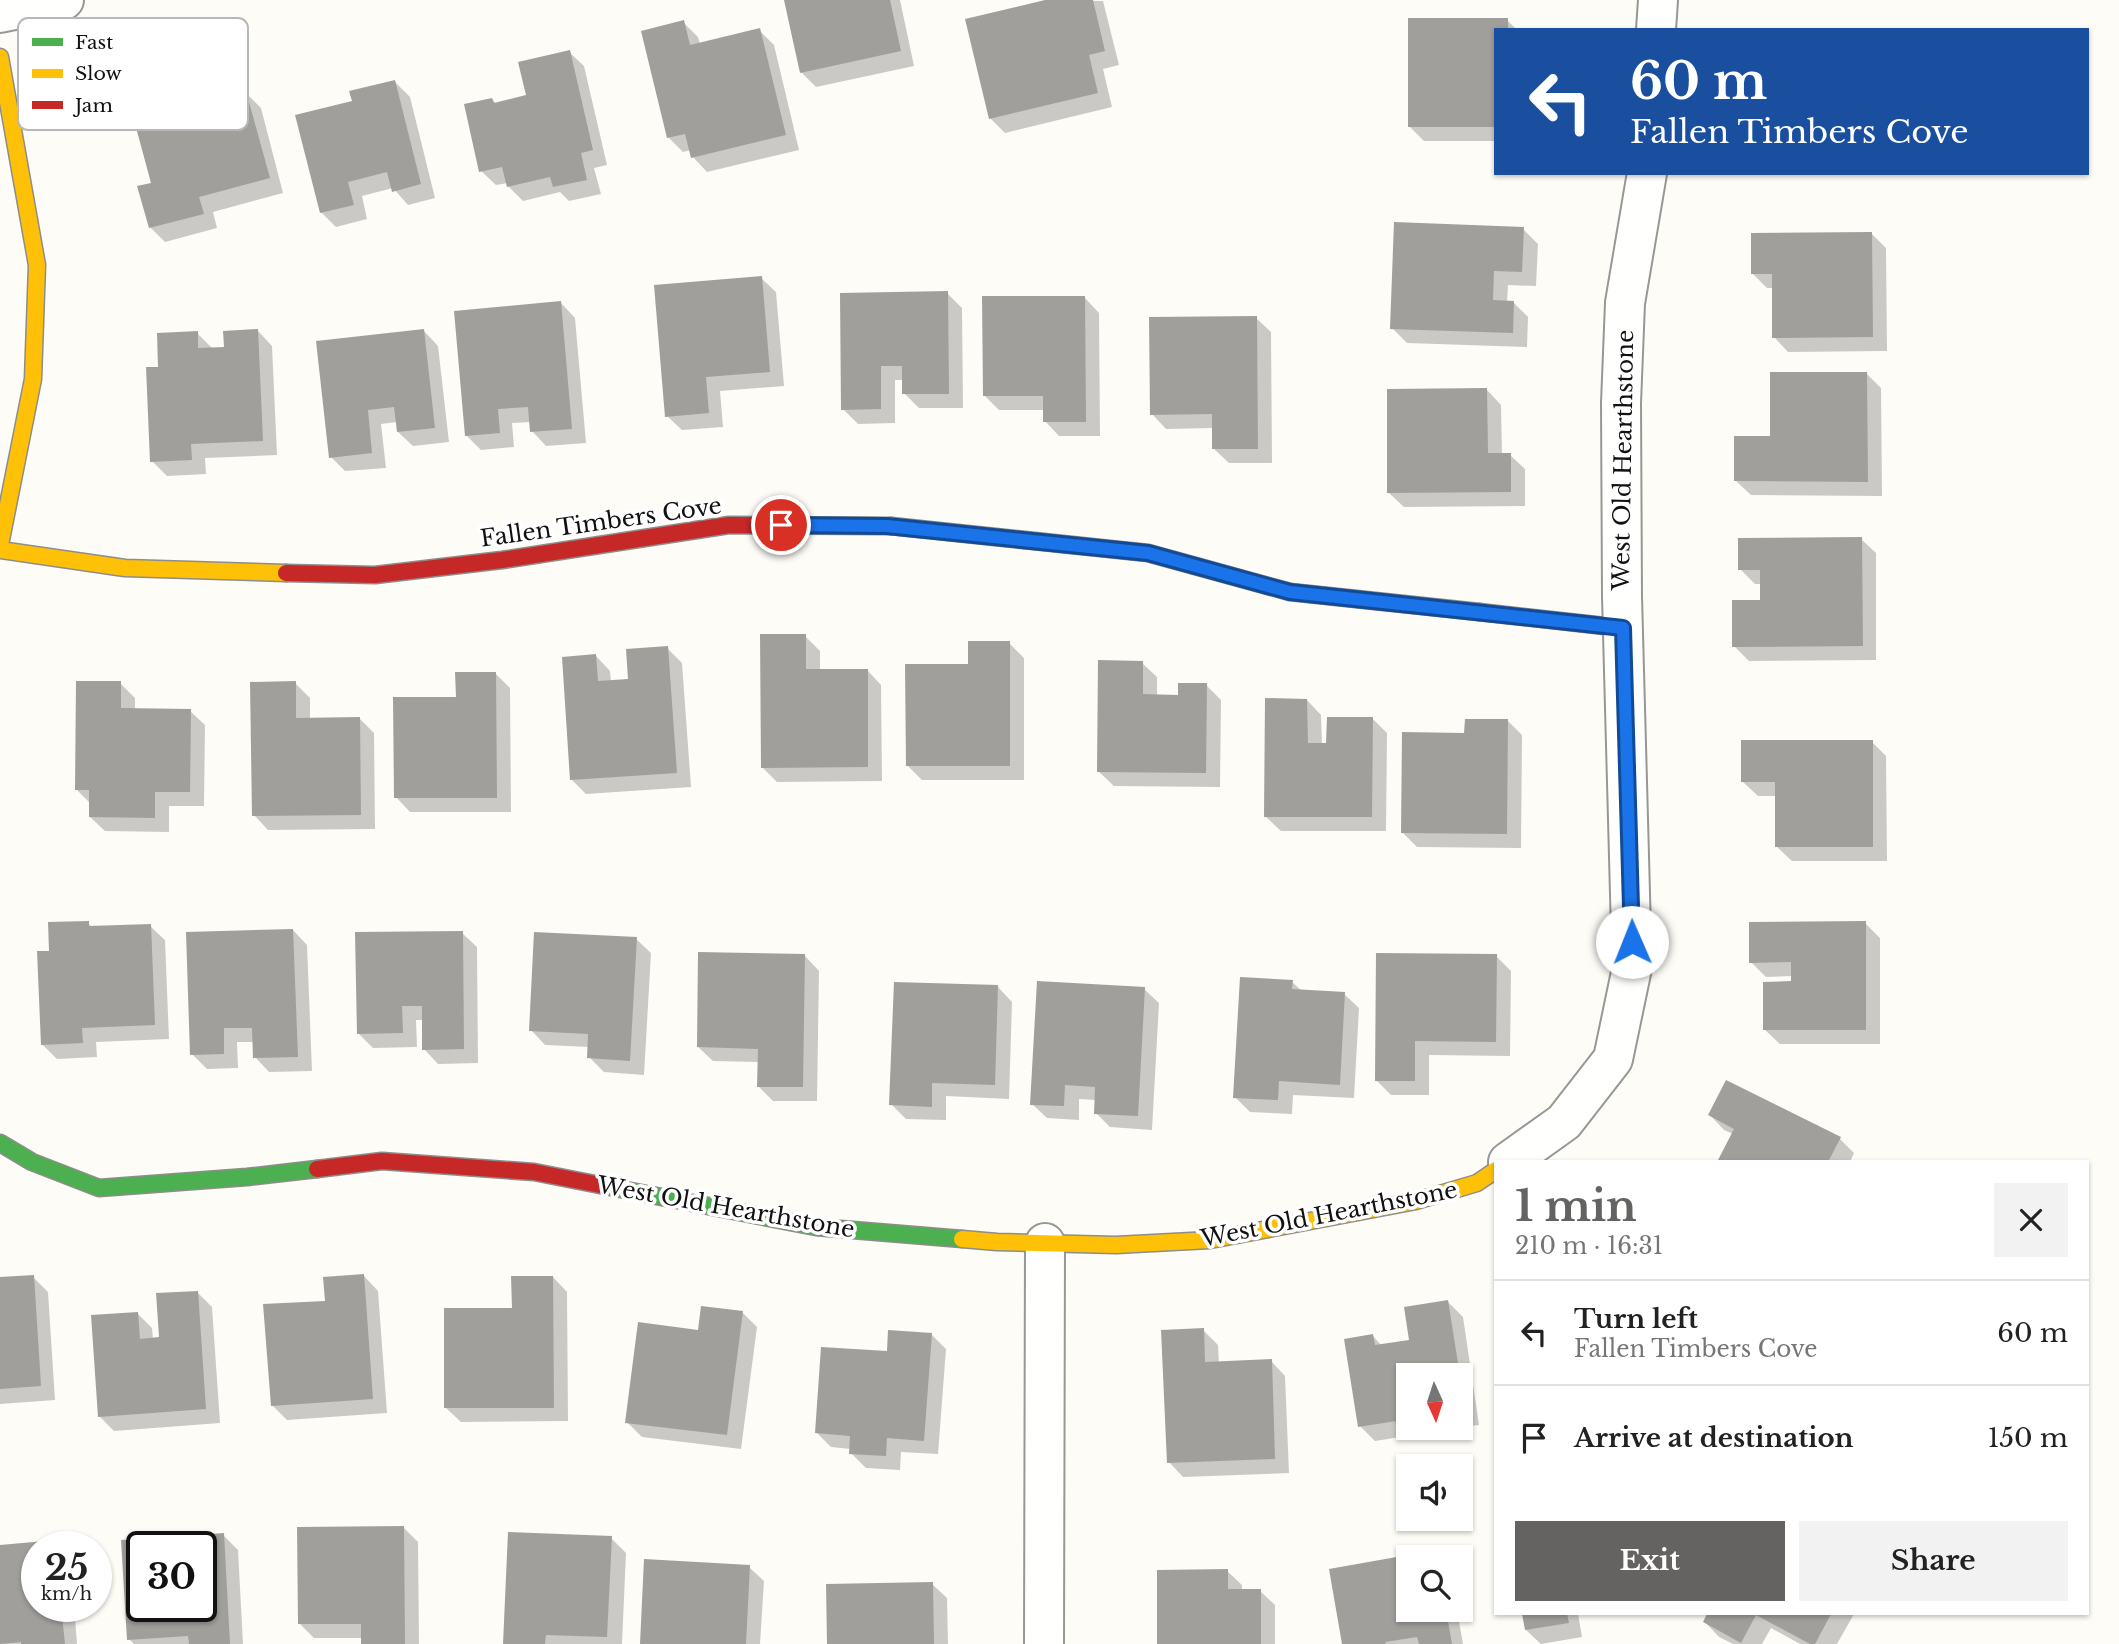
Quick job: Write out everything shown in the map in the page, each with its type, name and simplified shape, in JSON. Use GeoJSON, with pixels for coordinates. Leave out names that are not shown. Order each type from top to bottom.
{"type":"FeatureCollection","features":[{"type":"Feature","properties":{"kind":"street"},"geometry":{"type":"LineString","coordinates":[[0,13],[64,0]]}},
{"type":"Feature","properties":{"kind":"street"},"geometry":{"type":"LineString","coordinates":[[1656,28],[1658,0]]}},
{"type":"Feature","properties":{"kind":"street"},"geometry":{"type":"LineString","coordinates":[[0,57],[37,265],[33,379],[0,547]]}},
{"type":"Feature","properties":{"kind":"street","name":"West Old Hearthstone"},"geometry":{"type":"LineString","coordinates":[[1511,1160],[1564,1122],[1613,1059],[1632,968],[1623,628],[1621,403],[1625,303],[1647,175]]}},
{"type":"Feature","properties":{"kind":"street","name":"Fallen Timbers Cove"},"geometry":{"type":"LineString","coordinates":[[0,547],[125,568],[375,575],[502,560],[729,525],[887,526],[1148,553],[1290,592],[1623,628]]}},
{"type":"Feature","properties":{"kind":"street","name":"West Old Hearthstone"},"geometry":{"type":"LineString","coordinates":[[0,1143],[32,1162],[99,1188],[247,1177],[382,1161],[534,1172],[816,1227],[997,1242],[1116,1245],[1210,1240],[1416,1201],[1477,1184],[1494,1171]]}},
{"type":"Feature","properties":{"kind":"street"},"geometry":{"type":"LineString","coordinates":[[1044,1644],[1045,1243]]}},
{"type":"Feature","properties":{"kind":"building"},"geometry":{"type":"Polygon","coordinates":[[[784,0],[890,0],[901,51],[800,73],[784,0]]]}},
{"type":"Feature","properties":{"kind":"building"},"geometry":{"type":"Polygon","coordinates":[[[1045,0],[1093,0],[1105,51],[1089,55],[1098,93],[989,119],[965,19],[1045,0]]]}},
{"type":"Feature","properties":{"kind":"building"},"geometry":{"type":"Polygon","coordinates":[[[1408,18],[1508,18],[1508,28],[1494,28],[1494,127],[1408,127],[1408,18]]]}},
{"type":"Feature","properties":{"kind":"building"},"geometry":{"type":"Polygon","coordinates":[[[684,20],[690,45],[760,28],[786,135],[691,158],[685,134],[667,138],[641,31],[684,20]]]}},
{"type":"Feature","properties":{"kind":"building"},"geometry":{"type":"Polygon","coordinates":[[[570,50],[593,150],[581,153],[587,180],[553,187],[550,177],[507,187],[502,167],[479,172],[464,104],[492,98],[494,103],[526,95],[518,62],[570,50]]]}},
{"type":"Feature","properties":{"kind":"building"},"geometry":{"type":"Polygon","coordinates":[[[395,80],[421,184],[392,192],[387,172],[348,182],[354,205],[320,213],[295,115],[352,101],[349,91],[395,80]]]}},
{"type":"Feature","properties":{"kind":"building"},"geometry":{"type":"Polygon","coordinates":[[[248,98],[270,178],[199,197],[204,214],[149,228],[137,186],[151,183],[137,130],[248,130],[248,98]]]}},
{"type":"Feature","properties":{"kind":"building"},"geometry":{"type":"Polygon","coordinates":[[[1394,222],[1524,227],[1522,272],[1494,271],[1493,300],[1514,301],[1513,333],[1390,329],[1394,222]]]}},
{"type":"Feature","properties":{"kind":"building"},"geometry":{"type":"Polygon","coordinates":[[[1872,232],[1873,337],[1772,338],[1772,274],[1751,274],[1751,233],[1872,232]]]}},
{"type":"Feature","properties":{"kind":"building"},"geometry":{"type":"Polygon","coordinates":[[[762,276],[770,372],[706,377],[709,413],[665,417],[654,285],[762,276]]]}},
{"type":"Feature","properties":{"kind":"building"},"geometry":{"type":"Polygon","coordinates":[[[948,291],[949,394],[902,394],[902,366],[881,366],[881,409],[841,410],[840,293],[948,291]]]}},
{"type":"Feature","properties":{"kind":"building"},"geometry":{"type":"Polygon","coordinates":[[[982,296],[1085,296],[1086,422],[1043,422],[1043,396],[983,396],[982,296]]]}},
{"type":"Feature","properties":{"kind":"building"},"geometry":{"type":"Polygon","coordinates":[[[561,301],[572,429],[530,432],[528,407],[498,409],[500,433],[465,436],[454,311],[561,301]]]}},
{"type":"Feature","properties":{"kind":"building"},"geometry":{"type":"Polygon","coordinates":[[[1257,316],[1258,449],[1212,449],[1212,414],[1150,415],[1149,317],[1257,316]]]}},
{"type":"Feature","properties":{"kind":"building"},"geometry":{"type":"Polygon","coordinates":[[[258,329],[263,441],[191,444],[192,460],[150,462],[146,367],[158,367],[157,333],[198,331],[198,348],[224,347],[223,331],[258,329]]]}},
{"type":"Feature","properties":{"kind":"building"},"geometry":{"type":"Polygon","coordinates":[[[424,329],[435,428],[397,432],[394,407],[368,410],[372,453],[329,458],[316,341],[424,329]]]}},
{"type":"Feature","properties":{"kind":"building"},"geometry":{"type":"Polygon","coordinates":[[[1770,372],[1867,372],[1868,482],[1734,481],[1734,436],[1770,436],[1770,372]]]}},
{"type":"Feature","properties":{"kind":"building"},"geometry":{"type":"Polygon","coordinates":[[[1487,388],[1488,453],[1511,453],[1511,492],[1387,493],[1387,389],[1487,388]]]}},
{"type":"Feature","properties":{"kind":"building"},"geometry":{"type":"Polygon","coordinates":[[[1862,537],[1863,646],[1732,647],[1732,600],[1760,600],[1760,570],[1738,570],[1738,538],[1862,537]]]}},
{"type":"Feature","properties":{"kind":"building"},"geometry":{"type":"Polygon","coordinates":[[[760,634],[806,634],[806,669],[868,669],[868,767],[761,768],[760,634]]]}},
{"type":"Feature","properties":{"kind":"building"},"geometry":{"type":"Polygon","coordinates":[[[968,641],[1010,641],[1010,766],[906,766],[905,664],[968,664],[968,641]]]}},
{"type":"Feature","properties":{"kind":"building"},"geometry":{"type":"Polygon","coordinates":[[[668,646],[677,773],[570,780],[562,657],[596,654],[598,681],[628,679],[626,649],[668,646]]]}},
{"type":"Feature","properties":{"kind":"building"},"geometry":{"type":"Polygon","coordinates":[[[1098,660],[1143,661],[1143,694],[1178,695],[1178,683],[1207,683],[1206,773],[1097,772],[1098,660]]]}},
{"type":"Feature","properties":{"kind":"building"},"geometry":{"type":"Polygon","coordinates":[[[455,672],[496,672],[497,798],[394,798],[393,697],[456,697],[455,672]]]}},
{"type":"Feature","properties":{"kind":"building"},"geometry":{"type":"Polygon","coordinates":[[[76,681],[121,681],[121,708],[191,709],[190,792],[155,792],[155,818],[89,817],[89,790],[75,790],[76,681]]]}},
{"type":"Feature","properties":{"kind":"building"},"geometry":{"type":"Polygon","coordinates":[[[296,681],[296,718],[360,717],[361,815],[252,816],[250,682],[296,681]]]}},
{"type":"Feature","properties":{"kind":"building"},"geometry":{"type":"Polygon","coordinates":[[[1265,698],[1307,699],[1308,743],[1326,743],[1327,717],[1373,717],[1372,817],[1264,817],[1265,698]]]}},
{"type":"Feature","properties":{"kind":"building"},"geometry":{"type":"Polygon","coordinates":[[[1465,719],[1508,719],[1507,834],[1401,833],[1402,732],[1464,733],[1465,719]]]}},
{"type":"Feature","properties":{"kind":"building"},"geometry":{"type":"Polygon","coordinates":[[[1741,740],[1873,740],[1873,847],[1775,847],[1775,782],[1741,782],[1741,740]]]}},
{"type":"Feature","properties":{"kind":"building"},"geometry":{"type":"Polygon","coordinates":[[[89,921],[89,926],[151,924],[155,1025],[82,1028],[83,1043],[41,1045],[37,951],[49,951],[48,922],[89,921]]]}},
{"type":"Feature","properties":{"kind":"building"},"geometry":{"type":"Polygon","coordinates":[[[1866,921],[1866,1030],[1763,1030],[1763,982],[1791,981],[1791,962],[1749,963],[1749,922],[1866,921]]]}},
{"type":"Feature","properties":{"kind":"building"},"geometry":{"type":"Polygon","coordinates":[[[293,929],[298,1057],[253,1058],[252,1028],[224,1028],[224,1054],[190,1055],[186,932],[293,929]]]}},
{"type":"Feature","properties":{"kind":"building"},"geometry":{"type":"Polygon","coordinates":[[[463,931],[464,1049],[422,1050],[422,1006],[402,1006],[403,1033],[357,1034],[355,932],[463,931]]]}},
{"type":"Feature","properties":{"kind":"building"},"geometry":{"type":"Polygon","coordinates":[[[534,932],[637,937],[630,1061],[587,1058],[588,1034],[529,1031],[534,932]]]}},
{"type":"Feature","properties":{"kind":"building"},"geometry":{"type":"Polygon","coordinates":[[[698,952],[805,954],[803,1087],[757,1087],[758,1049],[697,1047],[698,952]]]}},
{"type":"Feature","properties":{"kind":"building"},"geometry":{"type":"Polygon","coordinates":[[[1376,953],[1497,954],[1496,1042],[1415,1041],[1415,1081],[1375,1081],[1376,953]]]}},
{"type":"Feature","properties":{"kind":"building"},"geometry":{"type":"Polygon","coordinates":[[[1240,977],[1293,980],[1292,989],[1345,992],[1340,1085],[1279,1081],[1278,1100],[1233,1098],[1240,977]]]}},
{"type":"Feature","properties":{"kind":"building"},"geometry":{"type":"Polygon","coordinates":[[[1037,981],[1145,987],[1138,1116],[1094,1114],[1095,1087],[1065,1085],[1064,1106],[1030,1105],[1037,981]]]}},
{"type":"Feature","properties":{"kind":"building"},"geometry":{"type":"Polygon","coordinates":[[[894,982],[998,985],[995,1085],[932,1083],[932,1107],[889,1105],[894,982]]]}},
{"type":"Feature","properties":{"kind":"building"},"geometry":{"type":"Polygon","coordinates":[[[1726,1080],[1841,1137],[1829,1160],[1718,1160],[1734,1129],[1708,1115],[1726,1080]]]}},
{"type":"Feature","properties":{"kind":"building"},"geometry":{"type":"Polygon","coordinates":[[[364,1274],[373,1399],[271,1406],[263,1304],[325,1301],[323,1277],[364,1274]]]}},
{"type":"Feature","properties":{"kind":"building"},"geometry":{"type":"Polygon","coordinates":[[[34,1275],[41,1386],[0,1389],[0,1277],[34,1275]]]}},
{"type":"Feature","properties":{"kind":"building"},"geometry":{"type":"Polygon","coordinates":[[[511,1276],[553,1276],[554,1408],[444,1408],[444,1308],[512,1308],[511,1276]]]}},
{"type":"Feature","properties":{"kind":"building"},"geometry":{"type":"Polygon","coordinates":[[[198,1291],[206,1409],[98,1417],[91,1315],[138,1312],[140,1339],[159,1337],[156,1293],[198,1291]]]}},
{"type":"Feature","properties":{"kind":"building"},"geometry":{"type":"Polygon","coordinates":[[[1448,1300],[1458,1363],[1396,1363],[1396,1421],[1358,1427],[1344,1339],[1373,1334],[1375,1345],[1409,1340],[1404,1307],[1448,1300]]]}},
{"type":"Feature","properties":{"kind":"building"},"geometry":{"type":"Polygon","coordinates":[[[701,1306],[743,1311],[727,1435],[625,1423],[638,1322],[698,1330],[701,1306]]]}},
{"type":"Feature","properties":{"kind":"building"},"geometry":{"type":"Polygon","coordinates":[[[1204,1328],[1205,1362],[1272,1359],[1275,1459],[1167,1463],[1161,1330],[1204,1328]]]}},
{"type":"Feature","properties":{"kind":"building"},"geometry":{"type":"Polygon","coordinates":[[[888,1330],[932,1333],[924,1441],[887,1438],[886,1456],[849,1454],[850,1436],[815,1433],[821,1347],[887,1351],[888,1330]]]}},
{"type":"Feature","properties":{"kind":"building"},"geometry":{"type":"Polygon","coordinates":[[[404,1526],[405,1644],[361,1644],[361,1624],[298,1624],[297,1527],[404,1526]]]}},
{"type":"Feature","properties":{"kind":"building"},"geometry":{"type":"Polygon","coordinates":[[[508,1532],[612,1536],[607,1637],[546,1635],[545,1644],[503,1644],[508,1532]]]}},
{"type":"Feature","properties":{"kind":"building"},"geometry":{"type":"Polygon","coordinates":[[[217,1533],[224,1533],[230,1644],[189,1644],[188,1636],[127,1640],[121,1540],[126,1540],[126,1622],[217,1622],[217,1533]]]}},
{"type":"Feature","properties":{"kind":"building"},"geometry":{"type":"Polygon","coordinates":[[[21,1543],[21,1622],[63,1622],[65,1644],[0,1644],[0,1545],[21,1543]]]}},
{"type":"Feature","properties":{"kind":"building"},"geometry":{"type":"Polygon","coordinates":[[[1396,1557],[1396,1622],[1448,1622],[1452,1644],[1419,1644],[1417,1637],[1385,1642],[1386,1644],[1342,1644],[1329,1569],[1396,1557]]]}},
{"type":"Feature","properties":{"kind":"building"},"geometry":{"type":"Polygon","coordinates":[[[644,1559],[750,1565],[746,1644],[640,1644],[644,1559]]]}},
{"type":"Feature","properties":{"kind":"building"},"geometry":{"type":"Polygon","coordinates":[[[1228,1569],[1228,1589],[1261,1589],[1261,1644],[1157,1644],[1157,1570],[1228,1569]]]}},
{"type":"Feature","properties":{"kind":"building"},"geometry":{"type":"Polygon","coordinates":[[[933,1582],[934,1644],[827,1644],[826,1584],[933,1582]]]}},
{"type":"Feature","properties":{"kind":"building"},"geometry":{"type":"Polygon","coordinates":[[[1522,1615],[1567,1615],[1569,1623],[1525,1630],[1522,1615]]]}},
{"type":"Feature","properties":{"kind":"building"},"geometry":{"type":"Polygon","coordinates":[[[1706,1615],[1756,1615],[1741,1643],[1703,1622],[1706,1615]]]}},
{"type":"Feature","properties":{"kind":"building"},"geometry":{"type":"Polygon","coordinates":[[[1756,1615],[1830,1615],[1815,1644],[1810,1644],[1756,1615]]]}},
{"type":"Feature","properties":{"kind":"traffic: fast"},"geometry":{"type":"LineString","coordinates":[[891,526],[1148,553],[1290,592],[1479,612]]}},
{"type":"Feature","properties":{"kind":"traffic: fast"},"geometry":{"type":"LineString","coordinates":[[0,1143],[32,1162],[99,1188],[317,1169]]}},
{"type":"Feature","properties":{"kind":"traffic: fast"},"geometry":{"type":"LineString","coordinates":[[605,1186],[816,1227],[962,1239]]}},
{"type":"Feature","properties":{"kind":"traffic: slow"},"geometry":{"type":"LineString","coordinates":[[0,57],[37,265],[33,379],[0,545]]}},
{"type":"Feature","properties":{"kind":"traffic: slow"},"geometry":{"type":"LineString","coordinates":[[0,550],[125,568],[286,573]]}},
{"type":"Feature","properties":{"kind":"traffic: slow"},"geometry":{"type":"LineString","coordinates":[[1479,612],[1623,628]]}},
{"type":"Feature","properties":{"kind":"traffic: slow"},"geometry":{"type":"LineString","coordinates":[[962,1239],[1116,1245],[1210,1240],[1416,1201],[1477,1183],[1494,1171]]}},
{"type":"Feature","properties":{"kind":"traffic: jam"},"geometry":{"type":"LineString","coordinates":[[286,573],[375,575],[502,560],[729,525],[891,526]]}},
{"type":"Feature","properties":{"kind":"traffic: jam"},"geometry":{"type":"LineString","coordinates":[[317,1169],[382,1161],[534,1172],[605,1186]]}},
{"type":"Feature","properties":{"kind":"route"},"geometry":{"type":"LineString","coordinates":[[781,525],[887,526],[1148,553],[1290,592],[1623,628],[1632,942]]}}]}
